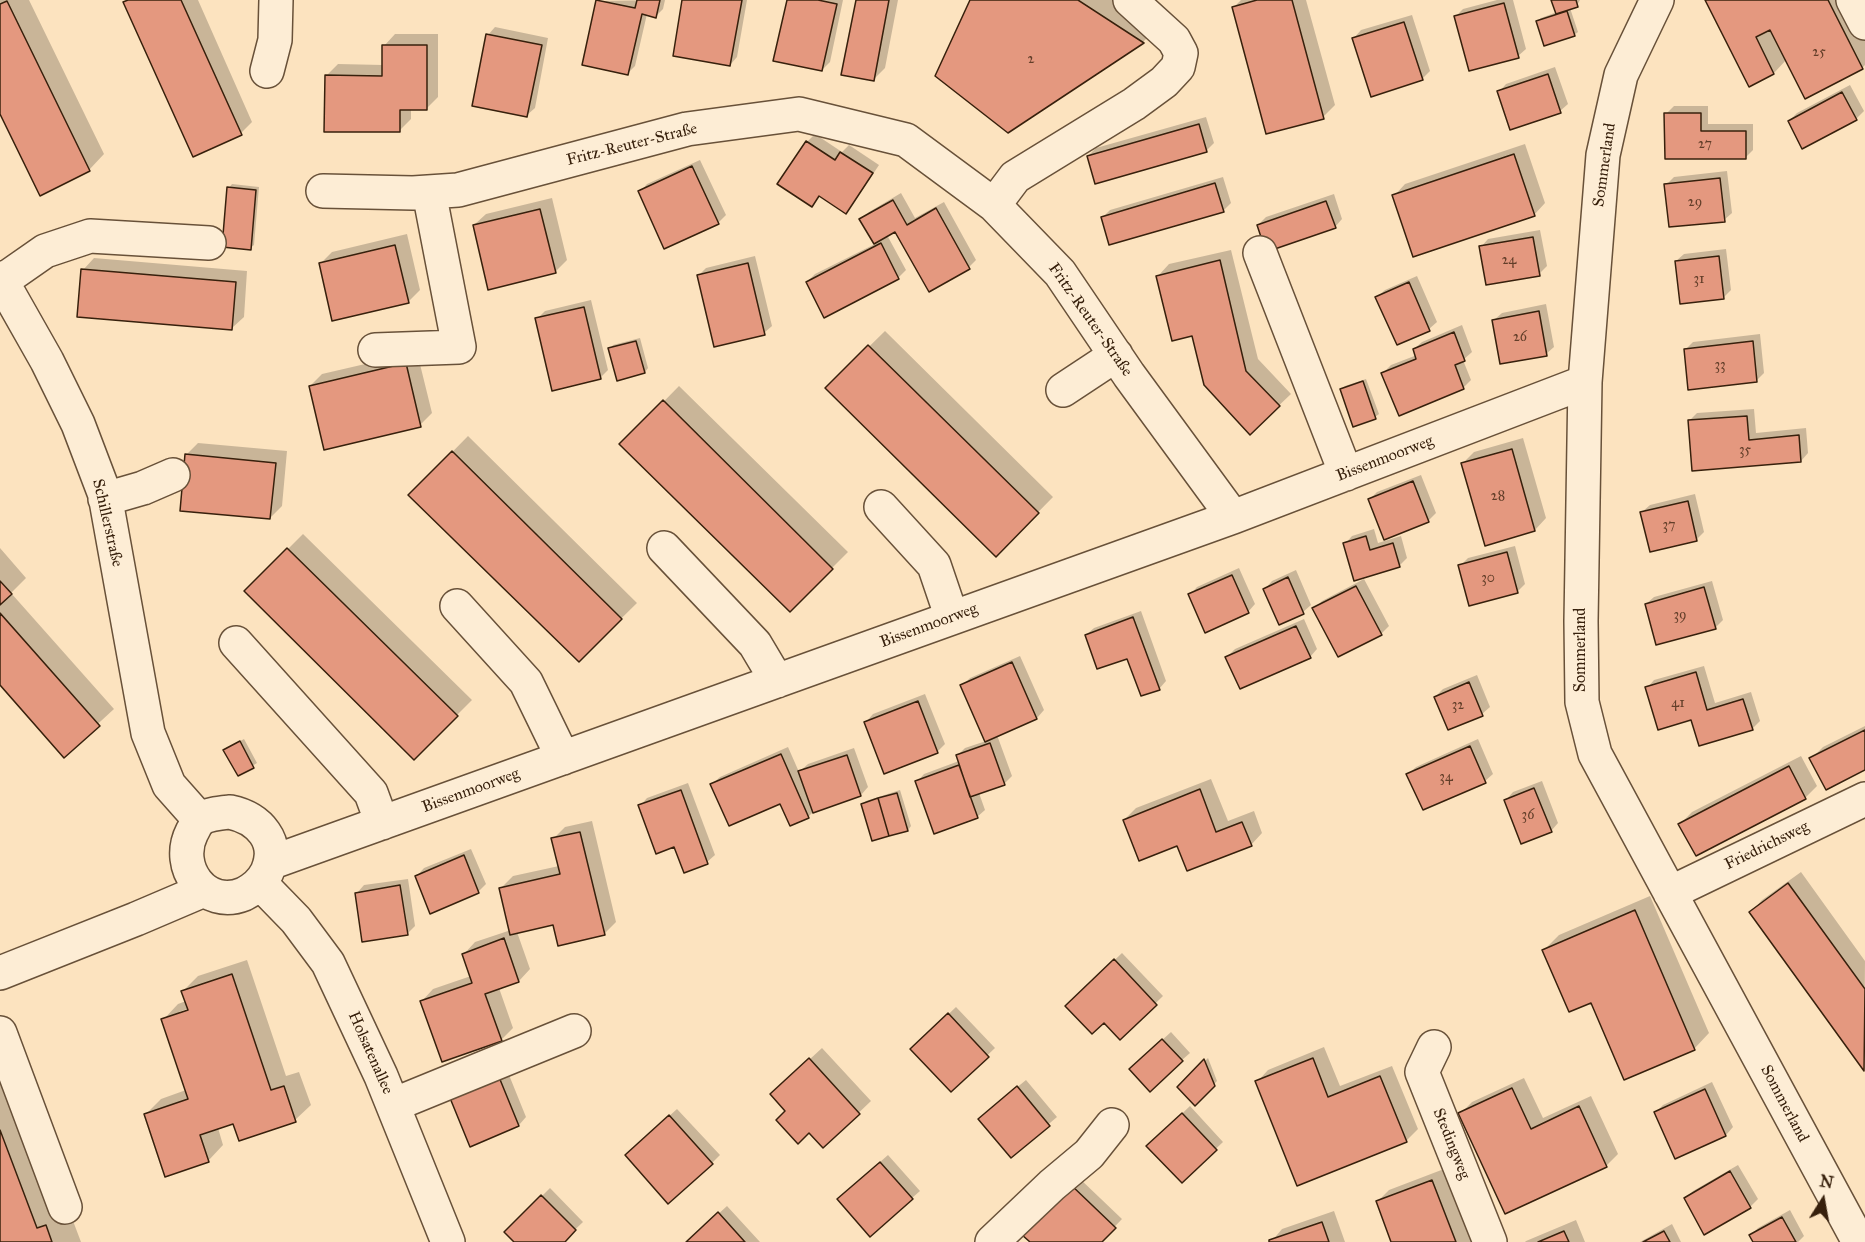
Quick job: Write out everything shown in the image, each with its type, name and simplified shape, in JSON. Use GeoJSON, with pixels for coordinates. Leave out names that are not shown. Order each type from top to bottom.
{"type":"FeatureCollection","features":[{"type":"Feature","properties":{"kind":"street"},"geometry":{"type":"LineString","coordinates":[[267,71],[274,40],[276,0]]}},
{"type":"Feature","properties":{"kind":"street"},"geometry":{"type":"LineString","coordinates":[[994,205],[1014,177],[1134,104],[1164,82],[1178,67],[1181,53],[1174,40],[1130,0]]}},
{"type":"Feature","properties":{"kind":"street","name":"Sommerland"},"geometry":{"type":"LineString","coordinates":[[1657,0],[1621,75],[1603,155],[1585,382],[1582,702],[1595,754],[1859,1242]]}},
{"type":"Feature","properties":{"kind":"street"},"geometry":{"type":"LineString","coordinates":[[1853,0],[1865,24]]}},
{"type":"Feature","properties":{"kind":"street","name":"Fritz-Reuter-Straße"},"geometry":{"type":"LineString","coordinates":[[323,191],[429,192],[468,188],[687,129],[799,114],[906,140],[994,205],[1060,273],[1233,517]]}},
{"type":"Feature","properties":{"kind":"street"},"geometry":{"type":"LineString","coordinates":[[375,350],[459,347],[429,192]]}},
{"type":"Feature","properties":{"kind":"street"},"geometry":{"type":"LineString","coordinates":[[1,279],[45,251],[90,236],[209,243]]}},
{"type":"Feature","properties":{"kind":"street"},"geometry":{"type":"LineString","coordinates":[[1260,253],[1346,474]]}},
{"type":"Feature","properties":{"kind":"street","name":"Schillerstraße"},"geometry":{"type":"LineString","coordinates":[[1,279],[47,361],[78,424],[105,499],[148,732],[169,785],[200,820]]}},
{"type":"Feature","properties":{"kind":"street"},"geometry":{"type":"LineString","coordinates":[[1063,390],[1116,355]]}},
{"type":"Feature","properties":{"kind":"street","name":"Bissenmoorweg"},"geometry":{"type":"LineString","coordinates":[[204,890],[227,897],[250,891],[265,873],[382,823],[1233,517],[1585,382]]}},
{"type":"Feature","properties":{"kind":"street"},"geometry":{"type":"LineString","coordinates":[[105,499],[144,488],[173,475]]}},
{"type":"Feature","properties":{"kind":"street"},"geometry":{"type":"LineString","coordinates":[[881,507],[934,565],[952,618]]}},
{"type":"Feature","properties":{"kind":"street"},"geometry":{"type":"LineString","coordinates":[[664,548],[755,644],[777,681]]}},
{"type":"Feature","properties":{"kind":"street"},"geometry":{"type":"LineString","coordinates":[[457,606],[526,682],[564,758]]}},
{"type":"Feature","properties":{"kind":"street"},"geometry":{"type":"LineString","coordinates":[[236,643],[371,793],[382,823]]}},
{"type":"Feature","properties":{"kind":"street","name":"Friedrichsweg"},"geometry":{"type":"LineString","coordinates":[[1670,892],[1865,799]]}},
{"type":"Feature","properties":{"kind":"street"},"geometry":{"type":"LineString","coordinates":[[0,974],[136,920],[204,890],[191,874],[185,855],[187,842],[200,820],[216,813],[230,812],[244,815],[257,823],[266,834],[270,849],[265,873]]}},
{"type":"Feature","properties":{"kind":"street","name":"Holsatenallee"},"geometry":{"type":"LineString","coordinates":[[265,873],[328,963],[393,1105],[448,1242]]}},
{"type":"Feature","properties":{"kind":"street"},"geometry":{"type":"LineString","coordinates":[[393,1105],[574,1031]]}},
{"type":"Feature","properties":{"kind":"street"},"geometry":{"type":"LineString","coordinates":[[0,1033],[65,1207]]}},
{"type":"Feature","properties":{"kind":"street","name":"Stedingweg"},"geometry":{"type":"LineString","coordinates":[[1434,1047],[1422,1072],[1490,1242]]}},
{"type":"Feature","properties":{"kind":"street"},"geometry":{"type":"LineString","coordinates":[[992,1242],[1052,1185],[1089,1154],[1112,1125]]}},
{"type":"Feature","properties":{"kind":"building"},"geometry":{"type":"Polygon","coordinates":[[[128,0],[181,0],[242,135],[193,157],[123,2],[128,0]]]}},
{"type":"Feature","properties":{"kind":"building"},"geometry":{"type":"Polygon","coordinates":[[[596,0],[635,8],[637,0],[660,0],[656,18],[642,14],[628,75],[582,65],[596,0]]]}},
{"type":"Feature","properties":{"kind":"building"},"geometry":{"type":"Polygon","coordinates":[[[682,0],[742,0],[730,66],[673,56],[682,0]]]}},
{"type":"Feature","properties":{"kind":"building"},"geometry":{"type":"Polygon","coordinates":[[[787,0],[818,0],[837,4],[822,71],[773,61],[787,0]]]}},
{"type":"Feature","properties":{"kind":"building"},"geometry":{"type":"Polygon","coordinates":[[[856,0],[889,0],[874,81],[841,75],[856,0]]]}},
{"type":"Feature","properties":{"kind":"building"},"geometry":{"type":"Polygon","coordinates":[[[970,0],[1078,0],[1144,43],[1008,133],[935,76],[970,0]]]}},
{"type":"Feature","properties":{"kind":"building"},"geometry":{"type":"Polygon","coordinates":[[[1257,0],[1292,0],[1324,119],[1266,134],[1232,7],[1257,0]]]}},
{"type":"Feature","properties":{"kind":"building"},"geometry":{"type":"Polygon","coordinates":[[[1551,0],[1576,0],[1578,7],[1556,14],[1551,0]]]}},
{"type":"Feature","properties":{"kind":"building"},"geometry":{"type":"Polygon","coordinates":[[[1705,0],[1828,0],[1863,69],[1805,99],[1770,30],[1756,37],[1774,74],[1749,87],[1705,0]]]}},
{"type":"Feature","properties":{"kind":"building"},"geometry":{"type":"Polygon","coordinates":[[[7,1],[90,171],[40,196],[0,114],[0,4],[7,1]]]}},
{"type":"Feature","properties":{"kind":"building"},"geometry":{"type":"Polygon","coordinates":[[[1504,3],[1519,58],[1469,71],[1454,16],[1504,3]]]}},
{"type":"Feature","properties":{"kind":"building"},"geometry":{"type":"Polygon","coordinates":[[[1567,11],[1575,36],[1544,46],[1536,21],[1567,11]]]}},
{"type":"Feature","properties":{"kind":"building"},"geometry":{"type":"Polygon","coordinates":[[[1404,22],[1423,80],[1371,97],[1352,38],[1404,22]]]}},
{"type":"Feature","properties":{"kind":"building"},"geometry":{"type":"Polygon","coordinates":[[[486,34],[542,45],[527,117],[472,106],[486,34]]]}},
{"type":"Feature","properties":{"kind":"building"},"geometry":{"type":"Polygon","coordinates":[[[382,45],[427,45],[427,110],[400,110],[400,132],[324,132],[325,75],[382,76],[382,45]]]}},
{"type":"Feature","properties":{"kind":"building"},"geometry":{"type":"Polygon","coordinates":[[[1548,74],[1561,113],[1510,130],[1497,91],[1548,74]]]}},
{"type":"Feature","properties":{"kind":"building"},"geometry":{"type":"Polygon","coordinates":[[[1842,92],[1857,120],[1802,149],[1788,121],[1842,92]]]}},
{"type":"Feature","properties":{"kind":"building"},"geometry":{"type":"Polygon","coordinates":[[[1664,113],[1701,113],[1701,131],[1746,131],[1746,159],[1665,159],[1664,113]]]}},
{"type":"Feature","properties":{"kind":"building"},"geometry":{"type":"Polygon","coordinates":[[[1199,124],[1207,152],[1095,184],[1087,156],[1199,124]]]}},
{"type":"Feature","properties":{"kind":"building"},"geometry":{"type":"Polygon","coordinates":[[[806,141],[835,160],[840,152],[873,173],[846,214],[819,196],[812,207],[777,184],[806,141]]]}},
{"type":"Feature","properties":{"kind":"building"},"geometry":{"type":"Polygon","coordinates":[[[1514,154],[1535,216],[1413,257],[1392,195],[1514,154]]]}},
{"type":"Feature","properties":{"kind":"building"},"geometry":{"type":"Polygon","coordinates":[[[692,166],[719,224],[664,249],[638,191],[692,166]]]}},
{"type":"Feature","properties":{"kind":"building"},"geometry":{"type":"Polygon","coordinates":[[[1720,178],[1725,222],[1669,227],[1664,184],[1720,178]]]}},
{"type":"Feature","properties":{"kind":"building"},"geometry":{"type":"Polygon","coordinates":[[[1215,183],[1224,212],[1109,245],[1101,217],[1215,183]]]}},
{"type":"Feature","properties":{"kind":"building"},"geometry":{"type":"Polygon","coordinates":[[[227,187],[256,190],[251,250],[222,247],[227,187]]]}},
{"type":"Feature","properties":{"kind":"building"},"geometry":{"type":"Polygon","coordinates":[[[893,200],[907,225],[936,208],[970,269],[929,292],[895,232],[874,244],[859,219],[893,200]]]}},
{"type":"Feature","properties":{"kind":"building"},"geometry":{"type":"Polygon","coordinates":[[[1326,201],[1336,228],[1266,252],[1257,225],[1326,201]]]}},
{"type":"Feature","properties":{"kind":"building"},"geometry":{"type":"Polygon","coordinates":[[[540,209],[556,273],[488,290],[473,225],[540,209]]]}},
{"type":"Feature","properties":{"kind":"building"},"geometry":{"type":"Polygon","coordinates":[[[1533,237],[1540,276],[1486,285],[1479,246],[1533,237]]]}},
{"type":"Feature","properties":{"kind":"building"},"geometry":{"type":"Polygon","coordinates":[[[881,243],[899,279],[824,318],[806,282],[881,243]]]}},
{"type":"Feature","properties":{"kind":"building"},"geometry":{"type":"Polygon","coordinates":[[[395,245],[409,303],[332,321],[319,263],[395,245]]]}},
{"type":"Feature","properties":{"kind":"building"},"geometry":{"type":"Polygon","coordinates":[[[1719,256],[1724,299],[1680,304],[1675,261],[1719,256]]]}},
{"type":"Feature","properties":{"kind":"building"},"geometry":{"type":"Polygon","coordinates":[[[1220,260],[1246,371],[1280,406],[1250,435],[1204,385],[1192,336],[1172,341],[1156,276],[1220,260]]]}},
{"type":"Feature","properties":{"kind":"building"},"geometry":{"type":"Polygon","coordinates":[[[748,263],[765,335],[714,347],[697,275],[748,263]]]}},
{"type":"Feature","properties":{"kind":"building"},"geometry":{"type":"Polygon","coordinates":[[[81,269],[236,282],[232,330],[77,317],[81,269]]]}},
{"type":"Feature","properties":{"kind":"building"},"geometry":{"type":"Polygon","coordinates":[[[1409,282],[1430,331],[1397,345],[1375,297],[1409,282]]]}},
{"type":"Feature","properties":{"kind":"building"},"geometry":{"type":"Polygon","coordinates":[[[584,307],[601,379],[552,391],[535,318],[584,307]]]}},
{"type":"Feature","properties":{"kind":"building"},"geometry":{"type":"Polygon","coordinates":[[[1539,311],[1547,356],[1500,364],[1492,320],[1539,311]]]}},
{"type":"Feature","properties":{"kind":"building"},"geometry":{"type":"Polygon","coordinates":[[[1454,332],[1465,361],[1455,365],[1464,389],[1399,416],[1381,373],[1416,359],[1413,349],[1454,332]]]}},
{"type":"Feature","properties":{"kind":"building"},"geometry":{"type":"Polygon","coordinates":[[[636,341],[645,373],[617,381],[608,348],[636,341]]]}},
{"type":"Feature","properties":{"kind":"building"},"geometry":{"type":"Polygon","coordinates":[[[1753,341],[1757,382],[1688,390],[1684,349],[1753,341]]]}},
{"type":"Feature","properties":{"kind":"building"},"geometry":{"type":"Polygon","coordinates":[[[868,345],[1039,513],[996,557],[825,388],[868,345]]]}},
{"type":"Feature","properties":{"kind":"building"},"geometry":{"type":"Polygon","coordinates":[[[406,363],[421,427],[324,450],[309,386],[406,363]]]}},
{"type":"Feature","properties":{"kind":"building"},"geometry":{"type":"Polygon","coordinates":[[[1363,381],[1376,419],[1353,427],[1340,389],[1363,381]]]}},
{"type":"Feature","properties":{"kind":"building"},"geometry":{"type":"Polygon","coordinates":[[[663,400],[833,569],[790,612],[619,444],[663,400]]]}},
{"type":"Feature","properties":{"kind":"building"},"geometry":{"type":"Polygon","coordinates":[[[1747,416],[1749,440],[1799,435],[1801,462],[1692,471],[1688,420],[1747,416]]]}},
{"type":"Feature","properties":{"kind":"building"},"geometry":{"type":"Polygon","coordinates":[[[1512,449],[1535,531],[1485,546],[1461,463],[1512,449]]]}},
{"type":"Feature","properties":{"kind":"building"},"geometry":{"type":"Polygon","coordinates":[[[452,451],[622,619],[579,662],[408,495],[452,451]]]}},
{"type":"Feature","properties":{"kind":"building"},"geometry":{"type":"Polygon","coordinates":[[[185,454],[276,463],[270,519],[180,511],[185,454]]]}},
{"type":"Feature","properties":{"kind":"building"},"geometry":{"type":"Polygon","coordinates":[[[1413,481],[1429,522],[1384,540],[1368,499],[1413,481]]]}},
{"type":"Feature","properties":{"kind":"building"},"geometry":{"type":"Polygon","coordinates":[[[1688,501],[1697,541],[1650,552],[1640,512],[1688,501]]]}},
{"type":"Feature","properties":{"kind":"building"},"geometry":{"type":"Polygon","coordinates":[[[1366,536],[1370,550],[1393,543],[1400,567],[1354,581],[1343,543],[1366,536]]]}},
{"type":"Feature","properties":{"kind":"building"},"geometry":{"type":"Polygon","coordinates":[[[287,548],[458,716],[414,760],[244,591],[287,548]]]}},
{"type":"Feature","properties":{"kind":"building"},"geometry":{"type":"Polygon","coordinates":[[[1507,552],[1518,593],[1469,606],[1458,565],[1507,552]]]}},
{"type":"Feature","properties":{"kind":"building"},"geometry":{"type":"Polygon","coordinates":[[[1232,575],[1249,613],[1205,633],[1188,594],[1232,575]]]}},
{"type":"Feature","properties":{"kind":"building"},"geometry":{"type":"Polygon","coordinates":[[[1288,577],[1304,614],[1279,625],[1263,589],[1288,577]]]}},
{"type":"Feature","properties":{"kind":"building"},"geometry":{"type":"Polygon","coordinates":[[[0,581],[12,594],[0,605],[0,581]]]}},
{"type":"Feature","properties":{"kind":"building"},"geometry":{"type":"Polygon","coordinates":[[[1356,586],[1382,635],[1338,657],[1312,608],[1356,586]]]}},
{"type":"Feature","properties":{"kind":"building"},"geometry":{"type":"Polygon","coordinates":[[[1704,587],[1716,629],[1656,645],[1645,604],[1704,587]]]}},
{"type":"Feature","properties":{"kind":"building"},"geometry":{"type":"Polygon","coordinates":[[[0,613],[100,726],[64,758],[0,685],[0,613]]]}},
{"type":"Feature","properties":{"kind":"building"},"geometry":{"type":"Polygon","coordinates":[[[1133,617],[1160,690],[1141,696],[1127,659],[1097,669],[1085,635],[1133,617]]]}},
{"type":"Feature","properties":{"kind":"building"},"geometry":{"type":"Polygon","coordinates":[[[1296,626],[1311,658],[1240,689],[1225,657],[1296,626]]]}},
{"type":"Feature","properties":{"kind":"building"},"geometry":{"type":"Polygon","coordinates":[[[1012,662],[1037,719],[985,742],[960,685],[1012,662]]]}},
{"type":"Feature","properties":{"kind":"building"},"geometry":{"type":"Polygon","coordinates":[[[1696,672],[1707,710],[1743,699],[1753,730],[1699,746],[1691,720],[1658,730],[1645,687],[1696,672]]]}},
{"type":"Feature","properties":{"kind":"building"},"geometry":{"type":"Polygon","coordinates":[[[1469,682],[1483,716],[1448,730],[1434,697],[1469,682]]]}},
{"type":"Feature","properties":{"kind":"building"},"geometry":{"type":"Polygon","coordinates":[[[918,701],[938,753],[884,774],[864,722],[918,701]]]}},
{"type":"Feature","properties":{"kind":"building"},"geometry":{"type":"Polygon","coordinates":[[[1865,730],[1865,770],[1826,790],[1809,758],[1865,730]]]}},
{"type":"Feature","properties":{"kind":"building"},"geometry":{"type":"Polygon","coordinates":[[[240,741],[254,768],[238,776],[223,750],[240,741]]]}},
{"type":"Feature","properties":{"kind":"building"},"geometry":{"type":"Polygon","coordinates":[[[990,743],[1005,785],[970,797],[956,755],[990,743]]]}},
{"type":"Feature","properties":{"kind":"building"},"geometry":{"type":"Polygon","coordinates":[[[1470,746],[1486,783],[1423,810],[1406,774],[1470,746]]]}},
{"type":"Feature","properties":{"kind":"building"},"geometry":{"type":"Polygon","coordinates":[[[781,754],[809,818],[790,826],[780,804],[729,826],[710,784],[781,754]]]}},
{"type":"Feature","properties":{"kind":"building"},"geometry":{"type":"Polygon","coordinates":[[[847,755],[861,796],[813,813],[798,771],[847,755]]]}},
{"type":"Feature","properties":{"kind":"building"},"geometry":{"type":"Polygon","coordinates":[[[959,765],[978,818],[934,834],[915,781],[959,765]]]}},
{"type":"Feature","properties":{"kind":"building"},"geometry":{"type":"Polygon","coordinates":[[[1789,766],[1806,799],[1696,856],[1678,824],[1789,766]]]}},
{"type":"Feature","properties":{"kind":"building"},"geometry":{"type":"Polygon","coordinates":[[[1534,788],[1552,832],[1521,844],[1504,800],[1534,788]]]}},
{"type":"Feature","properties":{"kind":"building"},"geometry":{"type":"Polygon","coordinates":[[[1200,789],[1216,832],[1242,822],[1252,846],[1187,871],[1177,846],[1139,861],[1123,820],[1200,789]]]}},
{"type":"Feature","properties":{"kind":"building"},"geometry":{"type":"Polygon","coordinates":[[[681,790],[708,864],[684,873],[674,847],[656,854],[638,805],[681,790]]]}},
{"type":"Feature","properties":{"kind":"building"},"geometry":{"type":"Polygon","coordinates":[[[897,793],[908,831],[889,836],[878,798],[897,793]]]}},
{"type":"Feature","properties":{"kind":"building"},"geometry":{"type":"Polygon","coordinates":[[[878,798],[889,836],[872,841],[861,804],[878,798]]]}},
{"type":"Feature","properties":{"kind":"building"},"geometry":{"type":"Polygon","coordinates":[[[580,832],[605,935],[558,946],[553,925],[510,935],[499,888],[560,874],[551,838],[580,832]]]}},
{"type":"Feature","properties":{"kind":"building"},"geometry":{"type":"Polygon","coordinates":[[[464,855],[479,893],[430,914],[415,876],[464,855]]]}},
{"type":"Feature","properties":{"kind":"building"},"geometry":{"type":"Polygon","coordinates":[[[1788,883],[1865,989],[1864,1071],[1749,912],[1788,883]]]}},
{"type":"Feature","properties":{"kind":"building"},"geometry":{"type":"Polygon","coordinates":[[[400,885],[408,935],[362,942],[355,893],[400,885]]]}},
{"type":"Feature","properties":{"kind":"building"},"geometry":{"type":"Polygon","coordinates":[[[1635,910],[1695,1050],[1624,1080],[1591,1003],[1569,1012],[1542,950],[1635,910]]]}},
{"type":"Feature","properties":{"kind":"building"},"geometry":{"type":"Polygon","coordinates":[[[504,938],[519,982],[485,994],[502,1041],[442,1062],[420,1001],[472,983],[462,954],[504,938]]]}},
{"type":"Feature","properties":{"kind":"building"},"geometry":{"type":"Polygon","coordinates":[[[1114,959],[1157,1005],[1120,1040],[1104,1023],[1092,1034],[1065,1006],[1114,959]]]}},
{"type":"Feature","properties":{"kind":"building"},"geometry":{"type":"Polygon","coordinates":[[[232,974],[271,1090],[284,1086],[296,1122],[239,1141],[233,1124],[200,1135],[209,1162],[165,1177],[144,1114],[188,1099],[161,1019],[188,1010],[181,991],[232,974]]]}},
{"type":"Feature","properties":{"kind":"building"},"geometry":{"type":"Polygon","coordinates":[[[948,1013],[989,1057],[951,1092],[910,1049],[948,1013]]]}},
{"type":"Feature","properties":{"kind":"building"},"geometry":{"type":"Polygon","coordinates":[[[1162,1039],[1183,1061],[1150,1092],[1129,1069],[1162,1039]]]}},
{"type":"Feature","properties":{"kind":"building"},"geometry":{"type":"Polygon","coordinates":[[[809,1058],[860,1114],[823,1148],[809,1133],[798,1144],[776,1120],[785,1111],[770,1094],[809,1058]]]}},
{"type":"Feature","properties":{"kind":"building"},"geometry":{"type":"Polygon","coordinates":[[[1313,1058],[1328,1097],[1380,1076],[1407,1142],[1297,1186],[1255,1081],[1313,1058]]]}},
{"type":"Feature","properties":{"kind":"building"},"geometry":{"type":"Polygon","coordinates":[[[1204,1059],[1215,1086],[1195,1106],[1177,1087],[1204,1059]]]}},
{"type":"Feature","properties":{"kind":"building"},"geometry":{"type":"Polygon","coordinates":[[[499,1077],[519,1126],[470,1147],[450,1098],[499,1077]]]}},
{"type":"Feature","properties":{"kind":"building"},"geometry":{"type":"Polygon","coordinates":[[[1017,1086],[1050,1126],[1011,1158],[978,1119],[1017,1086]]]}},
{"type":"Feature","properties":{"kind":"building"},"geometry":{"type":"Polygon","coordinates":[[[1512,1088],[1531,1129],[1579,1106],[1607,1167],[1505,1214],[1458,1113],[1512,1088]]]}},
{"type":"Feature","properties":{"kind":"building"},"geometry":{"type":"Polygon","coordinates":[[[1705,1089],[1726,1136],[1675,1159],[1654,1112],[1705,1089]]]}},
{"type":"Feature","properties":{"kind":"building"},"geometry":{"type":"Polygon","coordinates":[[[1182,1113],[1217,1150],[1182,1183],[1146,1146],[1182,1113]]]}},
{"type":"Feature","properties":{"kind":"building"},"geometry":{"type":"Polygon","coordinates":[[[669,1115],[713,1164],[668,1204],[625,1155],[669,1115]]]}},
{"type":"Feature","properties":{"kind":"building"},"geometry":{"type":"Polygon","coordinates":[[[0,1130],[37,1228],[46,1225],[52,1242],[0,1242],[0,1130]]]}},
{"type":"Feature","properties":{"kind":"building"},"geometry":{"type":"Polygon","coordinates":[[[880,1162],[913,1199],[870,1237],[837,1199],[880,1162]]]}},
{"type":"Feature","properties":{"kind":"building"},"geometry":{"type":"Polygon","coordinates":[[[1730,1171],[1751,1208],[1704,1235],[1684,1198],[1730,1171]]]}},
{"type":"Feature","properties":{"kind":"building"},"geometry":{"type":"Polygon","coordinates":[[[1432,1180],[1456,1242],[1391,1242],[1376,1201],[1432,1180]]]}},
{"type":"Feature","properties":{"kind":"building"},"geometry":{"type":"Polygon","coordinates":[[[1069,1183],[1116,1228],[1102,1242],[1030,1242],[1021,1234],[1069,1183]]]}},
{"type":"Feature","properties":{"kind":"building"},"geometry":{"type":"Polygon","coordinates":[[[541,1195],[576,1230],[565,1242],[514,1242],[504,1232],[541,1195]]]}},
{"type":"Feature","properties":{"kind":"building"},"geometry":{"type":"Polygon","coordinates":[[[718,1212],[745,1242],[686,1242],[718,1212]]]}},
{"type":"Feature","properties":{"kind":"building"},"geometry":{"type":"Polygon","coordinates":[[[1782,1217],[1796,1242],[1753,1242],[1749,1235],[1782,1217]]]}},
{"type":"Feature","properties":{"kind":"building"},"geometry":{"type":"Polygon","coordinates":[[[1322,1222],[1329,1242],[1269,1242],[1269,1240],[1322,1222]]]}},
{"type":"Feature","properties":{"kind":"building"},"geometry":{"type":"Polygon","coordinates":[[[1564,1231],[1569,1242],[1538,1242],[1564,1231]]]}},
{"type":"Feature","properties":{"kind":"building"},"geometry":{"type":"Polygon","coordinates":[[[1664,1231],[1670,1242],[1643,1242],[1664,1231]]]}}]}
